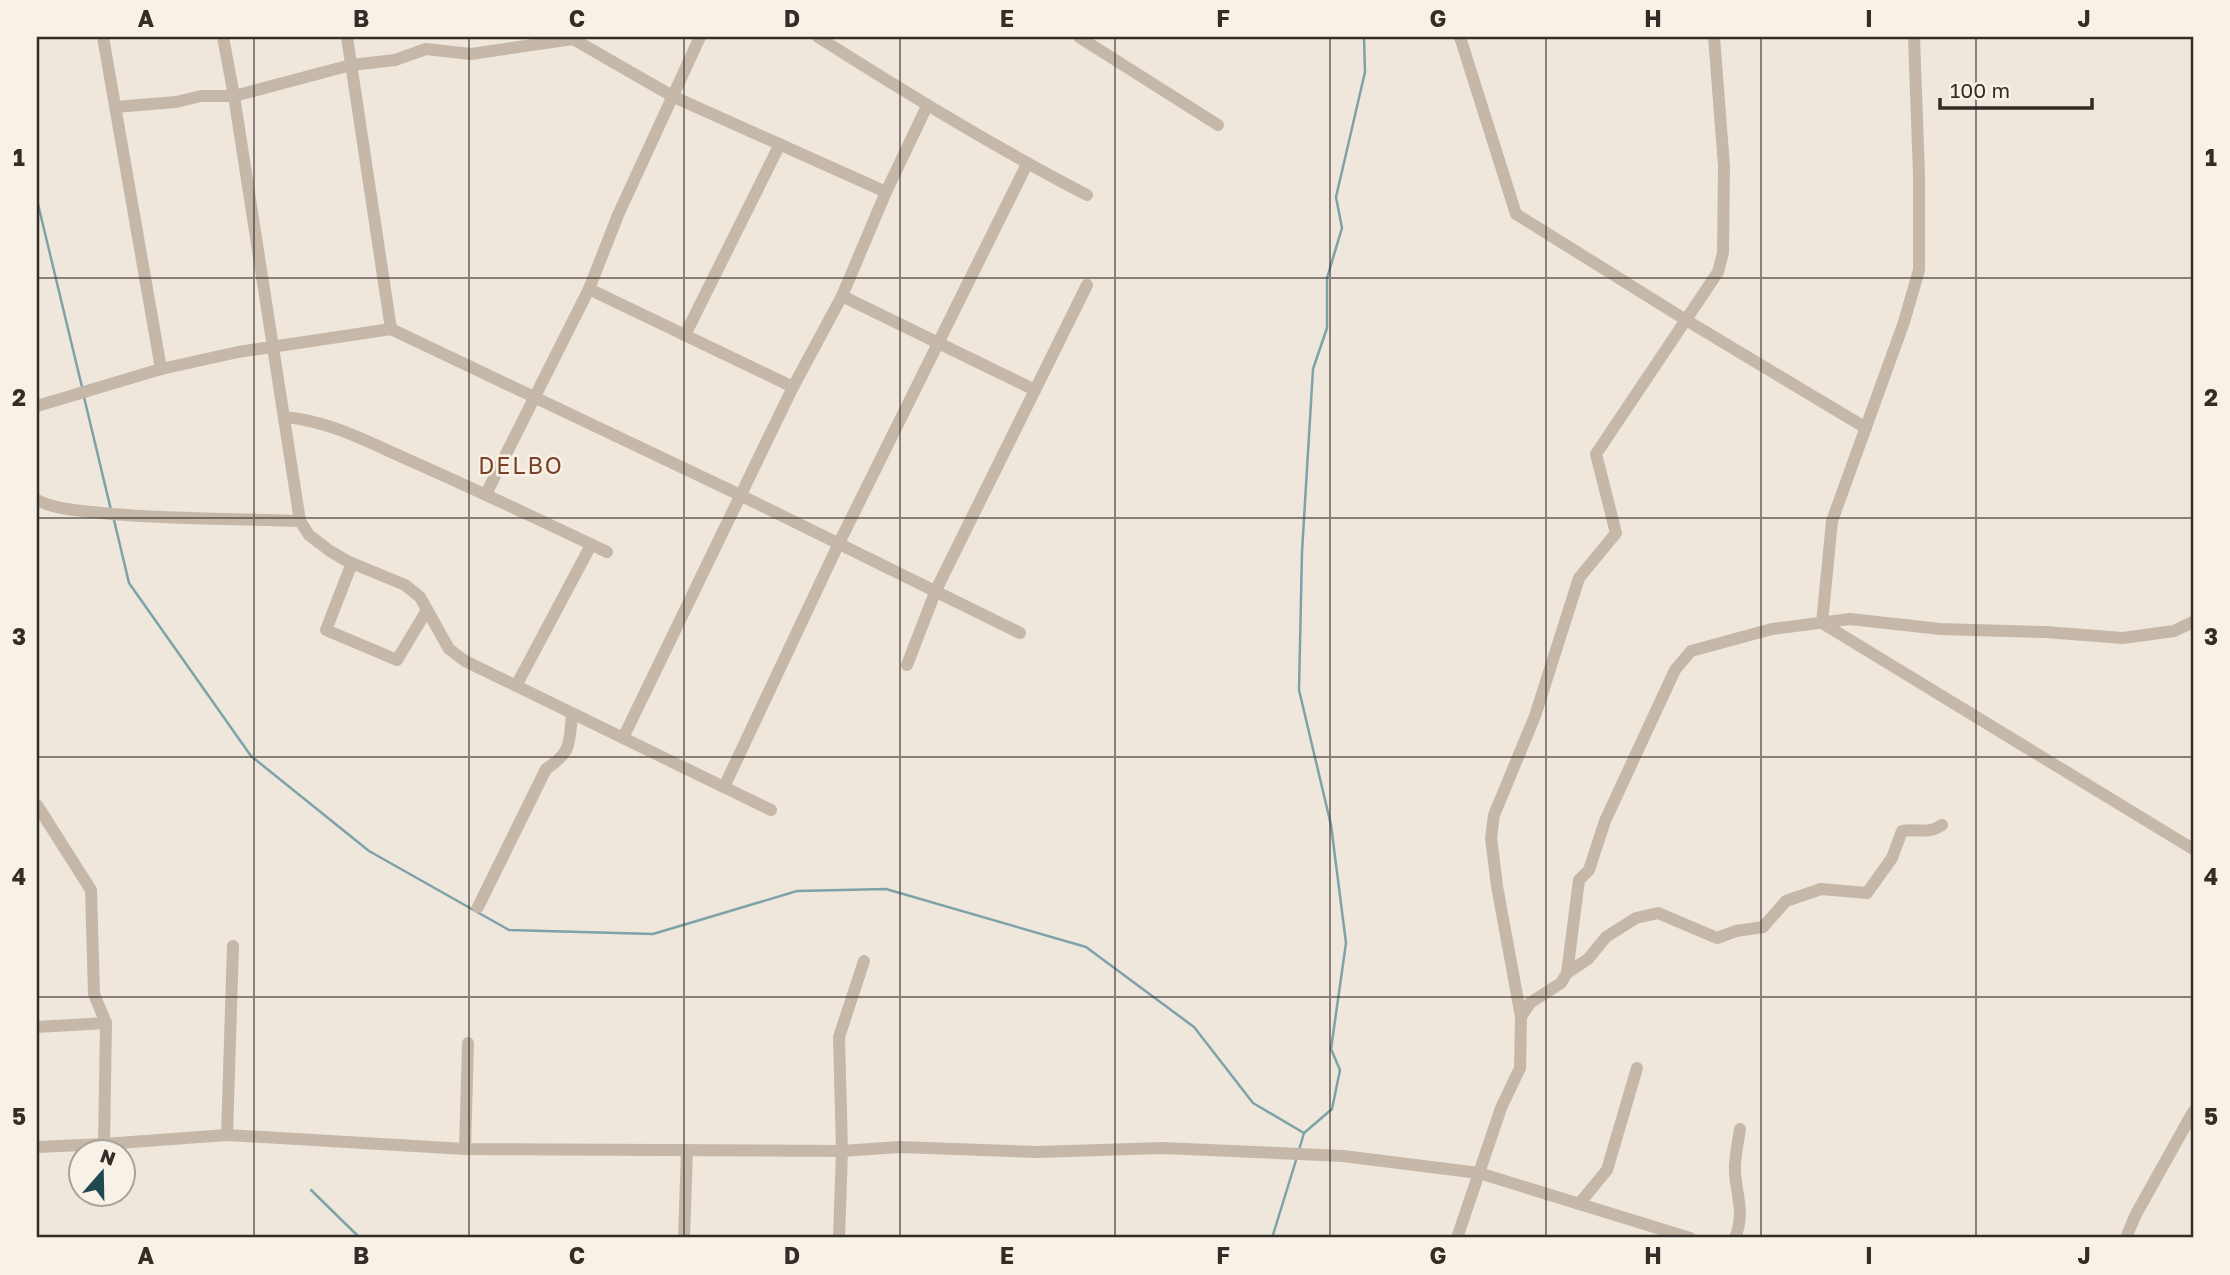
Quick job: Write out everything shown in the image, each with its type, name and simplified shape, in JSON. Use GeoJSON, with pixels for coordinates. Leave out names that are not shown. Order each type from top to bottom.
{"type":"FeatureCollection","features":[{"type":"Feature","properties":{"kind":"street"},"geometry":{"type":"LineString","coordinates":[[103,37],[161,369]]}},
{"type":"Feature","properties":{"kind":"street"},"geometry":{"type":"LineString","coordinates":[[223,37],[300,521],[309,535],[352,563],[405,585],[420,597],[449,649],[464,661],[771,810]]}},
{"type":"Feature","properties":{"kind":"street"},"geometry":{"type":"LineString","coordinates":[[347,37],[391,329]]}},
{"type":"Feature","properties":{"kind":"street"},"geometry":{"type":"LineString","coordinates":[[486,494],[589,289],[618,215],[700,37]]}},
{"type":"Feature","properties":{"kind":"street"},"geometry":{"type":"LineString","coordinates":[[818,37],[927,106],[1087,195]]}},
{"type":"Feature","properties":{"kind":"street"},"geometry":{"type":"LineString","coordinates":[[1079,37],[1218,125]]}},
{"type":"Feature","properties":{"kind":"street"},"geometry":{"type":"LineString","coordinates":[[1460,37],[1517,214],[1866,429]]}},
{"type":"Feature","properties":{"kind":"street"},"geometry":{"type":"LineString","coordinates":[[1457,1238],[1501,1108],[1520,1068],[1521,1017],[1497,886],[1491,838],[1494,815],[1535,716],[1579,578],[1616,533],[1596,454],[1718,272],[1723,253],[1724,166],[1714,37]]}},
{"type":"Feature","properties":{"kind":"street"},"geometry":{"type":"LineString","coordinates":[[1822,623],[1832,521],[1904,322],[1919,270],[1914,37]]}},
{"type":"Feature","properties":{"kind":"street"},"geometry":{"type":"LineString","coordinates":[[115,107],[176,102],[201,96],[234,96],[351,65],[395,60],[426,48],[471,54],[574,38],[674,97],[886,192]]}},
{"type":"Feature","properties":{"kind":"street"},"geometry":{"type":"LineString","coordinates":[[622,738],[793,387],[842,296],[886,192],[927,106]]}},
{"type":"Feature","properties":{"kind":"street"},"geometry":{"type":"LineString","coordinates":[[685,335],[780,144]]}},
{"type":"Feature","properties":{"kind":"street"},"geometry":{"type":"LineString","coordinates":[[724,787],[839,543],[1027,164]]}},
{"type":"Feature","properties":{"kind":"street"},"geometry":{"type":"LineString","coordinates":[[907,665],[936,590],[1087,285]]}},
{"type":"Feature","properties":{"kind":"street"},"geometry":{"type":"LineString","coordinates":[[589,289],[793,387]]}},
{"type":"Feature","properties":{"kind":"street"},"geometry":{"type":"LineString","coordinates":[[842,296],[1035,390]]}},
{"type":"Feature","properties":{"kind":"street"},"geometry":{"type":"LineString","coordinates":[[37,406],[161,369],[238,352],[391,329],[740,495],[1020,633]]}},
{"type":"Feature","properties":{"kind":"street"},"geometry":{"type":"LineString","coordinates":[[285,417],[305,419],[348,433],[486,494],[607,552]]}},
{"type":"Feature","properties":{"kind":"street"},"geometry":{"type":"LineString","coordinates":[[37,500],[60,508],[138,516],[191,520],[300,521]]}},
{"type":"Feature","properties":{"kind":"street"},"geometry":{"type":"LineString","coordinates":[[516,686],[591,545]]}},
{"type":"Feature","properties":{"kind":"street"},"geometry":{"type":"LineString","coordinates":[[352,563],[326,630],[397,660],[426,610]]}},
{"type":"Feature","properties":{"kind":"street"},"geometry":{"type":"LineString","coordinates":[[1521,1017],[1531,1003],[1561,983],[1567,973],[1579,880],[1589,870],[1605,821],[1675,670],[1691,651],[1772,629],[1850,619],[1940,629],[2045,632],[2123,638],[2174,631],[2193,622]]}},
{"type":"Feature","properties":{"kind":"street"},"geometry":{"type":"LineString","coordinates":[[1822,623],[2193,849]]}},
{"type":"Feature","properties":{"kind":"street"},"geometry":{"type":"LineString","coordinates":[[478,907],[546,769],[562,759],[569,746],[572,715]]}},
{"type":"Feature","properties":{"kind":"street"},"geometry":{"type":"LineString","coordinates":[[37,805],[91,890],[94,994],[106,1023],[104,1138]]}},
{"type":"Feature","properties":{"kind":"street"},"geometry":{"type":"LineString","coordinates":[[1567,973],[1588,959],[1606,937],[1636,918],[1658,913],[1717,938],[1736,931],[1763,927],[1786,901],[1821,889],[1867,893],[1892,858],[1902,831],[1933,831],[1942,825]]}},
{"type":"Feature","properties":{"kind":"street"},"geometry":{"type":"LineString","coordinates":[[227,1136],[233,946]]}},
{"type":"Feature","properties":{"kind":"street"},"geometry":{"type":"LineString","coordinates":[[839,1238],[842,1151],[839,1037],[864,961]]}},
{"type":"Feature","properties":{"kind":"street"},"geometry":{"type":"LineString","coordinates":[[37,1027],[106,1023]]}},
{"type":"Feature","properties":{"kind":"street"},"geometry":{"type":"LineString","coordinates":[[465,1149],[468,1043]]}},
{"type":"Feature","properties":{"kind":"street"},"geometry":{"type":"LineString","coordinates":[[1579,1204],[1607,1170],[1637,1068]]}},
{"type":"Feature","properties":{"kind":"street"},"geometry":{"type":"LineString","coordinates":[[2126,1238],[2135,1216],[2193,1112]]}},
{"type":"Feature","properties":{"kind":"street"},"geometry":{"type":"LineString","coordinates":[[1735,1238],[1740,1225],[1740,1200],[1735,1171],[1740,1129]]}},
{"type":"Feature","properties":{"kind":"street"},"geometry":{"type":"LineString","coordinates":[[136,1142],[227,1136],[465,1149],[842,1151],[899,1147],[1035,1152],[1163,1148],[1343,1156],[1479,1173],[1690,1238]]}},
{"type":"Feature","properties":{"kind":"street"},"geometry":{"type":"LineString","coordinates":[[37,1147],[66,1146]]}},
{"type":"Feature","properties":{"kind":"street"},"geometry":{"type":"LineString","coordinates":[[684,1238],[687,1150]]}},
{"type":"Feature","properties":{"kind":"waterway"},"geometry":{"type":"LineString","coordinates":[[1299,1150],[1304,1133],[1332,1109],[1340,1070],[1331,1049],[1346,943],[1331,825],[1299,690],[1302,552],[1313,369],[1327,328],[1327,278],[1342,228],[1336,197],[1365,72],[1364,37]]}},
{"type":"Feature","properties":{"kind":"waterway"},"geometry":{"type":"LineString","coordinates":[[37,200],[82,387]]}},
{"type":"Feature","properties":{"kind":"waterway"},"geometry":{"type":"LineString","coordinates":[[84,397],[111,510]]}},
{"type":"Feature","properties":{"kind":"waterway"},"geometry":{"type":"LineString","coordinates":[[114,520],[129,583],[251,756],[369,851],[509,930],[653,934],[797,891],[886,889],[1086,947],[1194,1027],[1253,1103],[1304,1133]]}},
{"type":"Feature","properties":{"kind":"waterway"},"geometry":{"type":"LineString","coordinates":[[1272,1238],[1297,1157]]}},
{"type":"Feature","properties":{"kind":"waterway"},"geometry":{"type":"LineString","coordinates":[[311,1190],[360,1238]]}},
{"type":"Feature","properties":{"kind":"district","name":"DELBO"},"geometry":{"type":"Point","coordinates":[521,465]}}]}
